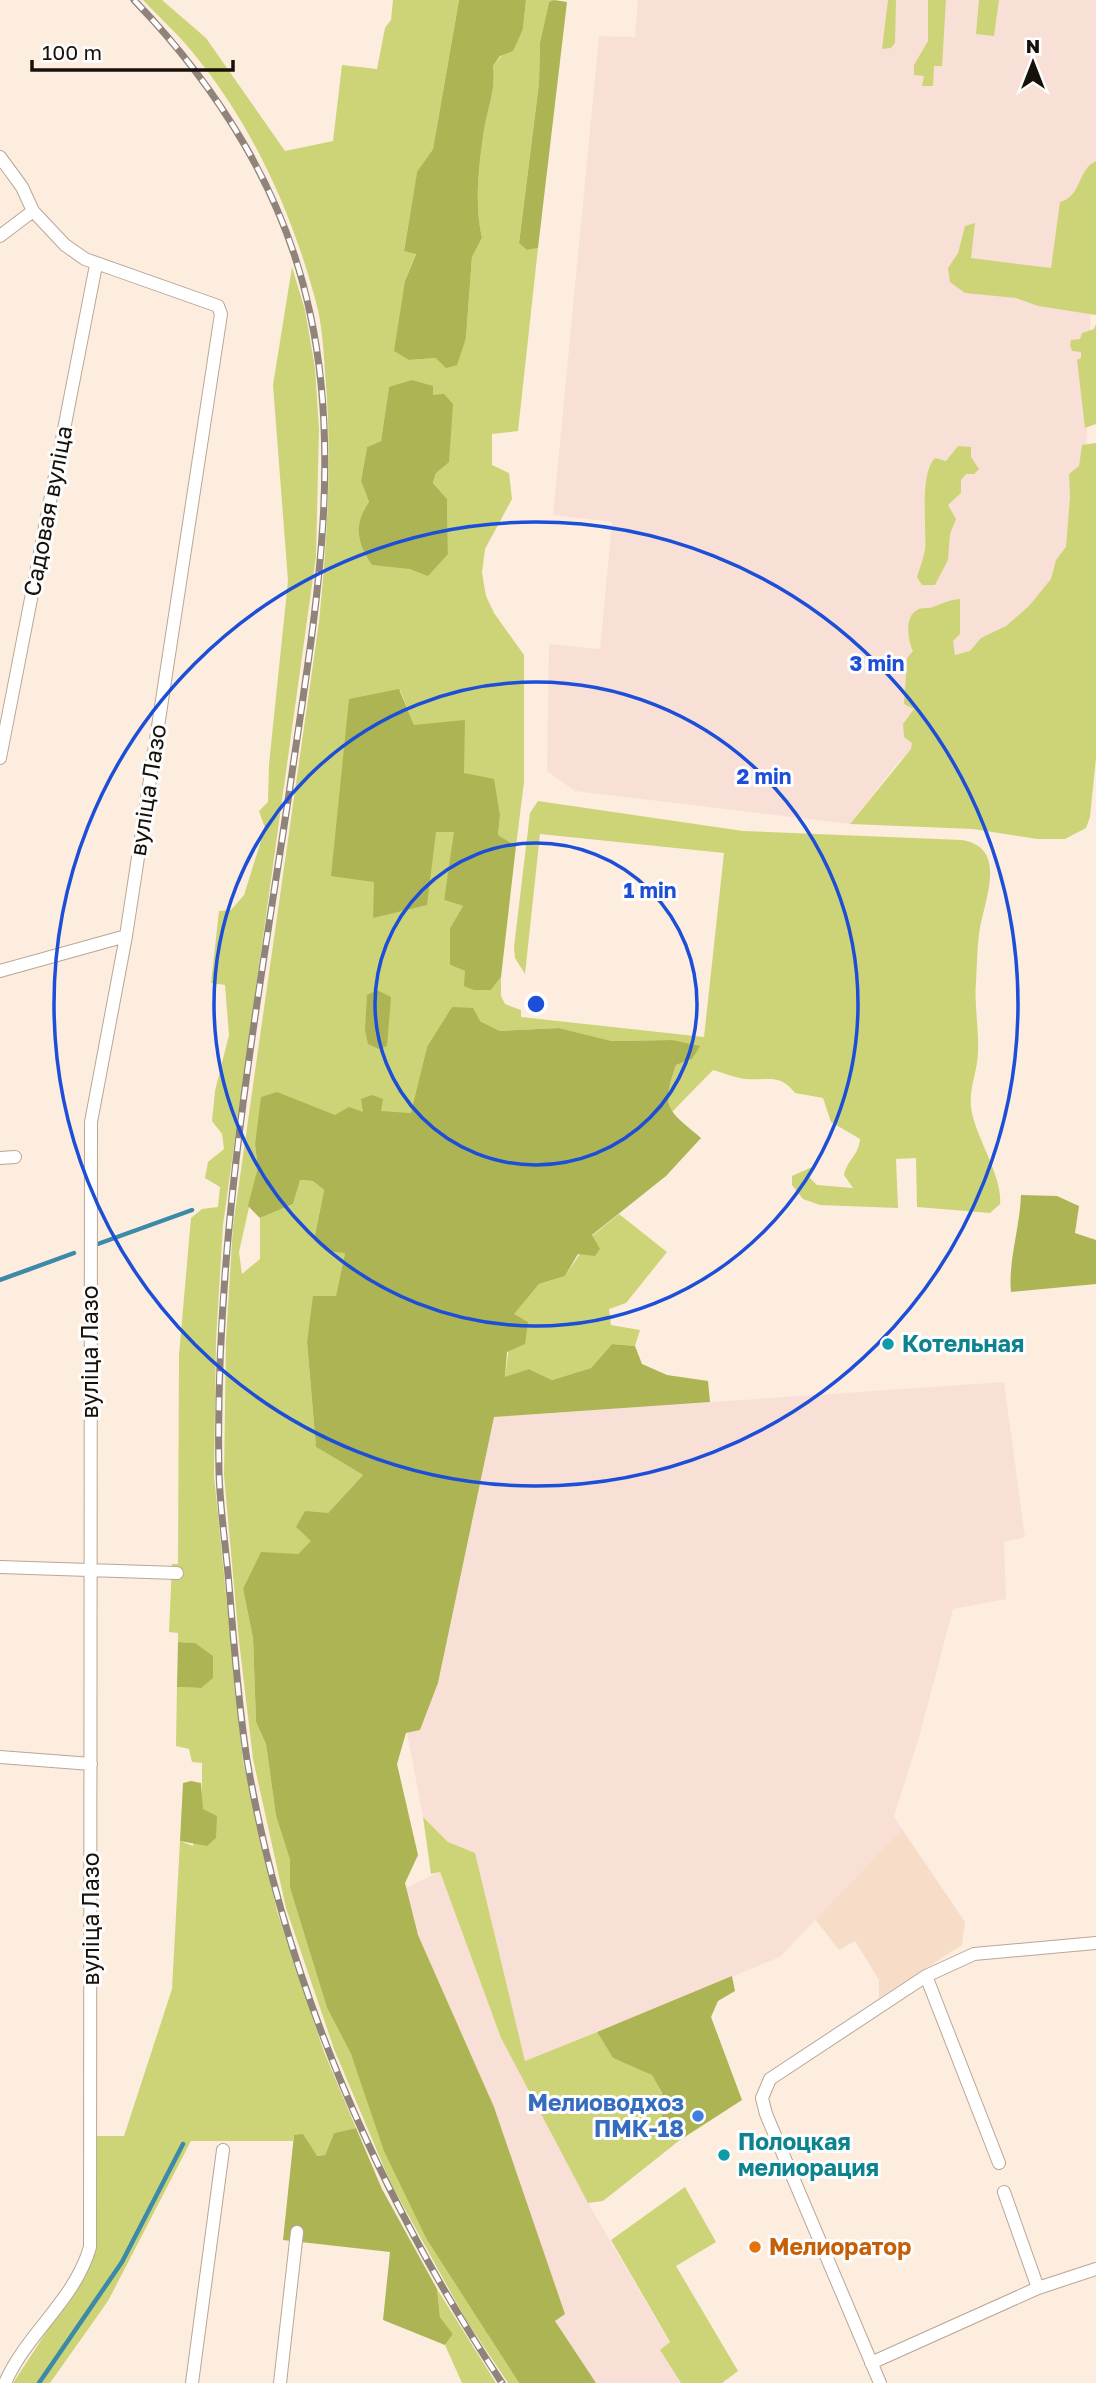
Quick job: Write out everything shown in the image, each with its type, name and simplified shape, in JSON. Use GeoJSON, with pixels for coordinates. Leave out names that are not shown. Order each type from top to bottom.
{"type":"FeatureCollection","features":[{"type":"Feature","properties":{"kind":"street"},"geometry":{"type":"LineString","coordinates":[[0,157],[22,187],[33,211],[65,245],[96,265]]}},
{"type":"Feature","properties":{"kind":"street"},"geometry":{"type":"LineString","coordinates":[[0,236],[33,211]]}},
{"type":"Feature","properties":{"kind":"street","name":"вуліца Лазо"},"geometry":{"type":"LineString","coordinates":[[5,2383],[13,2365],[60,2304],[86,2262],[90,2247],[91,1122],[126,936],[221,314],[218,306],[96,265]]}},
{"type":"Feature","properties":{"kind":"street","name":"Садовая вуліца"},"geometry":{"type":"LineString","coordinates":[[0,758],[96,265]]}},
{"type":"Feature","properties":{"kind":"street"},"geometry":{"type":"LineString","coordinates":[[0,971],[126,936]]}},
{"type":"Feature","properties":{"kind":"street"},"geometry":{"type":"LineString","coordinates":[[0,1158],[15,1157]]}},
{"type":"Feature","properties":{"kind":"street"},"geometry":{"type":"LineString","coordinates":[[0,1567],[177,1573]]}},
{"type":"Feature","properties":{"kind":"street"},"geometry":{"type":"LineString","coordinates":[[0,1757],[91,1764]]}},
{"type":"Feature","properties":{"kind":"street"},"geometry":{"type":"LineString","coordinates":[[880,2383],[765,2114],[762,2098],[770,2078],[926,1976],[974,1954],[1096,1943]]}},
{"type":"Feature","properties":{"kind":"street"},"geometry":{"type":"LineString","coordinates":[[926,1976],[999,2163]]}},
{"type":"Feature","properties":{"kind":"street"},"geometry":{"type":"LineString","coordinates":[[192,2383],[223,2150]]}},
{"type":"Feature","properties":{"kind":"street"},"geometry":{"type":"LineString","coordinates":[[1004,2192],[1038,2288]]}},
{"type":"Feature","properties":{"kind":"street"},"geometry":{"type":"LineString","coordinates":[[280,2383],[297,2232]]}},
{"type":"Feature","properties":{"kind":"street"},"geometry":{"type":"LineString","coordinates":[[871,2363],[1038,2288],[1096,2269]]}},
{"type":"Feature","properties":{"kind":"shaded area"},"geometry":{"type":"Polygon","coordinates":[[[638,0],[1096,0],[1096,157],[1082,579],[895,766],[850,824],[575,791],[547,771],[549,644],[600,649],[612,522],[553,515],[599,36],[635,37],[638,0]]]}},
{"type":"Feature","properties":{"kind":"shaded area"},"geometry":{"type":"Polygon","coordinates":[[[1004,1382],[1025,1537],[1004,1542],[1006,1599],[953,1609],[920,1734],[894,1816],[902,1829],[780,1957],[525,2061],[475,1854],[448,1842],[423,1817],[407,1733],[420,1730],[438,1683],[494,1417],[1004,1382]]]}},
{"type":"Feature","properties":{"kind":"shaded area"},"geometry":{"type":"Polygon","coordinates":[[[902,1829],[965,1922],[962,1945],[879,1998],[879,1980],[855,1941],[839,1950],[815,1919],[902,1829]]]}},
{"type":"Feature","properties":{"kind":"shaded area"},"geometry":{"type":"Polygon","coordinates":[[[440,1872],[501,2038],[588,2203],[670,2343],[660,2350],[681,2383],[596,2383],[555,2321],[565,2314],[494,2107],[418,1935],[403,1889],[440,1872]]]}},
{"type":"Feature","properties":{"kind":"green space"},"geometry":{"type":"Polygon","coordinates":[[[143,0],[162,0],[206,38],[285,151],[333,141],[342,65],[377,69],[385,28],[391,20],[393,0],[459,0],[433,149],[417,173],[404,250],[416,253],[405,281],[409,360],[436,358],[466,339],[472,257],[482,238],[478,184],[484,130],[493,91],[493,66],[523,29],[526,0],[554,0],[549,2],[540,42],[539,83],[519,242],[527,250],[538,248],[518,431],[492,434],[492,465],[509,473],[512,499],[485,549],[482,573],[486,596],[494,613],[524,655],[524,782],[516,846],[498,835],[500,816],[464,773],[414,725],[400,690],[374,882],[374,918],[436,832],[455,832],[444,900],[463,906],[450,928],[450,965],[465,971],[491,990],[501,977],[501,996],[505,1004],[521,1010],[521,1017],[704,1037],[724,853],[540,834],[525,974],[515,958],[514,947],[530,813],[538,801],[743,831],[962,840],[977,845],[990,865],[978,946],[978,1051],[971,1105],[1000,1194],[1000,1204],[990,1213],[917,1207],[916,1158],[896,1159],[898,1208],[820,1205],[803,1199],[792,1185],[792,1176],[812,1167],[810,1178],[817,1185],[853,1188],[844,1175],[858,1149],[860,1139],[831,1122],[823,1098],[795,1093],[779,1080],[742,1078],[713,1070],[671,1113],[666,1091],[676,1065],[692,1059],[672,1040],[612,1041],[559,1028],[500,1031],[480,1021],[427,1047],[412,1113],[363,1112],[335,1116],[277,1093],[255,1145],[258,1167],[239,1252],[242,1274],[260,1259],[260,1218],[293,1204],[299,1180],[313,1181],[324,1190],[314,1240],[345,1253],[336,1297],[314,1296],[307,1342],[316,1447],[363,1475],[328,1513],[312,1541],[298,1554],[243,1589],[253,1638],[256,1722],[266,1744],[276,1816],[290,1860],[290,1888],[327,2008],[351,2054],[427,2240],[519,2383],[508,2383],[466,2320],[391,2184],[334,2049],[286,1908],[253,1759],[224,1475],[226,1340],[233,1226],[319,622],[328,503],[326,384],[318,310],[309,276],[270,175],[254,143],[216,82],[188,47],[143,0]],[[389,387],[381,441],[367,447],[361,481],[369,502],[361,518],[359,534],[373,565],[410,568],[448,554],[447,499],[433,483],[436,473],[432,395],[389,387]]]}},
{"type":"Feature","properties":{"kind":"green space"},"geometry":{"type":"Polygon","coordinates":[[[459,0],[526,0],[523,29],[513,51],[500,56],[493,66],[493,91],[484,130],[478,184],[482,238],[472,257],[466,338],[457,365],[446,368],[436,358],[409,360],[394,351],[405,281],[416,254],[404,251],[417,172],[433,149],[459,0]]]}},
{"type":"Feature","properties":{"kind":"green space"},"geometry":{"type":"Polygon","coordinates":[[[888,0],[896,0],[895,43],[891,48],[882,49],[888,0]]]}},
{"type":"Feature","properties":{"kind":"green space"},"geometry":{"type":"Polygon","coordinates":[[[928,0],[946,0],[942,66],[934,66],[933,86],[922,86],[924,76],[914,75],[914,65],[928,41],[928,0]]]}},
{"type":"Feature","properties":{"kind":"green space"},"geometry":{"type":"Polygon","coordinates":[[[979,0],[999,0],[994,36],[976,34],[979,0]]]}},
{"type":"Feature","properties":{"kind":"green space"},"geometry":{"type":"Polygon","coordinates":[[[549,2],[567,2],[538,248],[527,250],[519,243],[539,83],[540,42],[549,2]]]}},
{"type":"Feature","properties":{"kind":"green space"},"geometry":{"type":"Polygon","coordinates":[[[1096,161],[1096,315],[1038,306],[1016,298],[965,293],[950,282],[948,268],[958,253],[965,226],[975,223],[971,258],[1051,268],[1060,202],[1072,194],[1085,170],[1096,161]]]}},
{"type":"Feature","properties":{"kind":"green space"},"geometry":{"type":"Polygon","coordinates":[[[292,267],[305,310],[315,368],[319,429],[316,556],[223,1225],[216,1340],[214,1476],[243,1761],[277,1911],[324,2052],[356,2128],[334,2133],[325,2155],[316,2156],[294,2135],[293,2141],[191,2141],[108,2301],[50,2383],[13,2383],[91,2264],[95,2249],[97,2136],[124,2136],[172,1989],[180,1841],[193,1846],[202,1809],[202,1763],[192,1762],[189,1749],[176,1746],[177,1687],[201,1688],[195,1643],[178,1642],[178,1633],[169,1632],[172,1564],[178,1564],[179,1355],[191,1218],[202,1209],[218,1207],[220,1187],[205,1178],[208,1162],[224,1149],[222,1134],[212,1121],[215,1091],[229,1035],[225,985],[211,983],[219,911],[231,910],[244,895],[265,828],[259,811],[268,802],[269,764],[288,581],[273,385],[292,267]]]}},
{"type":"Feature","properties":{"kind":"green space"},"geometry":{"type":"Polygon","coordinates":[[[1096,324],[1096,424],[1085,428],[1077,360],[1081,358],[1081,352],[1072,351],[1070,345],[1071,340],[1080,339],[1082,333],[1094,329],[1096,324]]]}},
{"type":"Feature","properties":{"kind":"green space"},"geometry":{"type":"Polygon","coordinates":[[[412,380],[433,386],[433,395],[444,394],[453,404],[449,462],[436,473],[433,483],[447,499],[448,554],[428,576],[410,569],[372,565],[363,549],[359,534],[361,518],[369,502],[361,481],[367,447],[381,441],[389,387],[412,380]]]}},
{"type":"Feature","properties":{"kind":"green space"},"geometry":{"type":"Polygon","coordinates":[[[1096,443],[1096,758],[1090,817],[1086,828],[1065,839],[1037,839],[973,829],[850,824],[911,749],[912,743],[904,737],[903,724],[914,709],[904,704],[907,658],[913,651],[908,629],[913,613],[919,609],[960,599],[960,634],[953,641],[955,655],[970,651],[981,638],[1006,626],[1029,606],[1051,579],[1056,560],[1066,547],[1069,474],[1079,466],[1082,445],[1096,443]]]}},
{"type":"Feature","properties":{"kind":"green space"},"geometry":{"type":"Polygon","coordinates":[[[958,446],[971,447],[971,457],[979,469],[974,474],[966,474],[961,480],[961,493],[948,505],[956,519],[950,534],[948,560],[935,585],[922,585],[917,577],[925,550],[927,476],[935,458],[946,461],[958,446]]]}},
{"type":"Feature","properties":{"kind":"green space"},"geometry":{"type":"Polygon","coordinates":[[[399,689],[414,725],[465,720],[464,773],[494,779],[500,816],[498,835],[516,846],[501,977],[491,990],[474,990],[464,986],[465,971],[450,965],[450,928],[463,906],[444,900],[454,832],[436,832],[427,905],[373,918],[374,882],[331,876],[349,699],[399,689]]]}},
{"type":"Feature","properties":{"kind":"green space"},"geometry":{"type":"Polygon","coordinates":[[[377,990],[391,997],[387,1046],[379,1049],[368,1044],[365,1030],[367,995],[377,990]]]}},
{"type":"Feature","properties":{"kind":"green space"},"geometry":{"type":"Polygon","coordinates":[[[452,1007],[473,1008],[480,1021],[500,1031],[559,1028],[612,1041],[672,1040],[700,1046],[692,1059],[676,1065],[668,1100],[674,1114],[701,1138],[666,1176],[592,1235],[600,1249],[595,1256],[578,1254],[565,1276],[539,1284],[514,1314],[528,1322],[525,1344],[507,1352],[505,1377],[529,1369],[552,1380],[591,1368],[612,1344],[635,1346],[642,1364],[667,1375],[708,1381],[710,1402],[494,1417],[438,1683],[420,1730],[406,1733],[397,1764],[418,1855],[405,1883],[418,1935],[494,2107],[565,2314],[555,2321],[596,2383],[519,2383],[427,2240],[384,2151],[351,2054],[327,2008],[290,1888],[290,1860],[276,1816],[266,1744],[256,1722],[253,1638],[243,1589],[261,1552],[298,1554],[311,1541],[296,1527],[305,1511],[328,1513],[363,1475],[316,1447],[307,1342],[313,1296],[336,1296],[345,1253],[326,1251],[314,1240],[324,1190],[313,1181],[300,1180],[293,1204],[260,1218],[248,1206],[258,1167],[255,1145],[261,1097],[277,1092],[335,1115],[349,1107],[363,1112],[361,1099],[372,1095],[383,1099],[381,1111],[411,1113],[427,1047],[452,1007]]]}},
{"type":"Feature","properties":{"kind":"green space"},"geometry":{"type":"Polygon","coordinates":[[[1021,1195],[1057,1196],[1079,1206],[1075,1233],[1096,1240],[1096,1284],[1011,1292],[1011,1268],[1021,1195]]]}},
{"type":"Feature","properties":{"kind":"green space"},"geometry":{"type":"Polygon","coordinates":[[[619,1214],[667,1252],[626,1303],[609,1309],[611,1325],[640,1330],[635,1346],[612,1344],[591,1368],[552,1380],[529,1369],[505,1378],[513,1314],[539,1284],[565,1276],[592,1236],[619,1214]]]}},
{"type":"Feature","properties":{"kind":"green space"},"geometry":{"type":"Polygon","coordinates":[[[178,1642],[195,1643],[213,1656],[213,1678],[201,1688],[177,1687],[178,1642]]]}},
{"type":"Feature","properties":{"kind":"green space"},"geometry":{"type":"Polygon","coordinates":[[[183,1783],[201,1783],[203,1809],[217,1816],[216,1838],[207,1846],[180,1841],[183,1783]]]}},
{"type":"Feature","properties":{"kind":"green space"},"geometry":{"type":"Polygon","coordinates":[[[423,1817],[448,1842],[475,1853],[525,2061],[597,2032],[613,2058],[652,2074],[662,2094],[662,2118],[670,2136],[680,2140],[603,2201],[588,2203],[501,2038],[440,1872],[431,1874],[423,1817]]]}},
{"type":"Feature","properties":{"kind":"green space"},"geometry":{"type":"Polygon","coordinates":[[[732,1976],[735,1991],[718,2001],[711,2017],[742,2100],[680,2140],[670,2136],[662,2118],[662,2093],[652,2075],[613,2058],[597,2032],[732,1976]]]}},
{"type":"Feature","properties":{"kind":"green space"},"geometry":{"type":"Polygon","coordinates":[[[356,2128],[382,2189],[437,2289],[440,2317],[453,2334],[445,2345],[383,2320],[390,2252],[283,2240],[294,2135],[303,2134],[317,2156],[325,2155],[334,2133],[356,2128]]]}},
{"type":"Feature","properties":{"kind":"green space"},"geometry":{"type":"Polygon","coordinates":[[[685,2187],[716,2242],[676,2266],[738,2371],[722,2383],[681,2383],[660,2350],[670,2342],[611,2240],[685,2187]]]}},
{"type":"Feature","properties":{"kind":"green space"},"geometry":{"type":"Polygon","coordinates":[[[437,2289],[496,2383],[462,2383],[445,2345],[453,2334],[440,2317],[437,2289]]]}},
{"type":"Feature","properties":{"kind":"waterway"},"geometry":{"type":"LineString","coordinates":[[95,1245],[192,1210]]}},
{"type":"Feature","properties":{"kind":"waterway"},"geometry":{"type":"LineString","coordinates":[[0,1280],[74,1253]]}},
{"type":"Feature","properties":{"kind":"waterway"},"geometry":{"type":"LineString","coordinates":[[39,2383],[122,2262],[183,2144]]}},
{"type":"Feature","properties":{"kind":"railway"},"geometry":{"type":"LineString","coordinates":[[134,0],[165,34],[220,106],[244,144],[284,226],[310,313],[320,372],[324,431],[321,550],[315,610],[251,1043],[230,1214],[223,1300],[219,1472],[247,1760],[285,1925],[342,2085],[415,2238],[502,2383]]}},
{"type":"Feature","properties":{"kind":"place","name":"Котельная"},"geometry":{"type":"Point","coordinates":[888,1344]}},
{"type":"Feature","properties":{"kind":"place","name":"Мелиоводхоз ПМК-18"},"geometry":{"type":"Point","coordinates":[698,2116]}},
{"type":"Feature","properties":{"kind":"place","name":"Полоцкая мелиорация"},"geometry":{"type":"Point","coordinates":[724,2155]}},
{"type":"Feature","properties":{"kind":"place","name":"Мелиоратор"},"geometry":{"type":"Point","coordinates":[755,2247]}}]}
